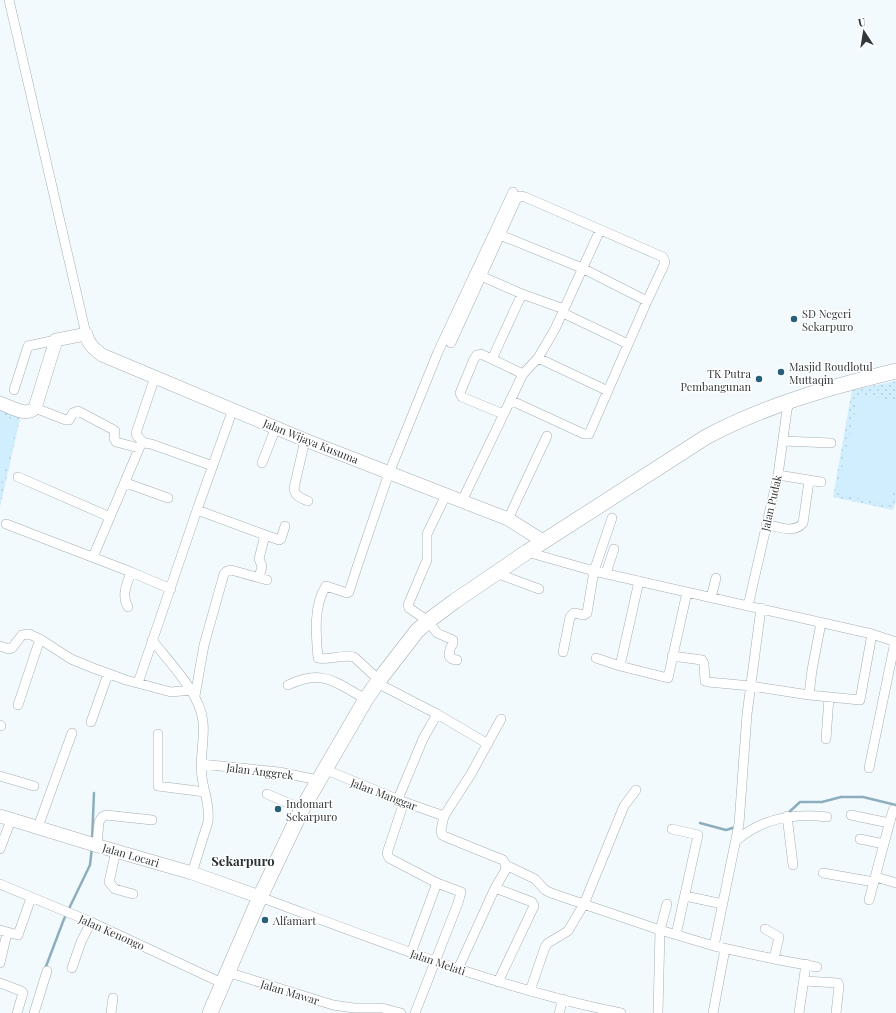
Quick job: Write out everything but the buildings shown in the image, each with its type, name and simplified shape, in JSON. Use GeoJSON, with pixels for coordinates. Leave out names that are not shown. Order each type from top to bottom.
{"type":"FeatureCollection","features":[{"type":"Feature","properties":{"kind":"main road"},"geometry":{"type":"LineString","coordinates":[[210,1013],[260,897],[302,809],[378,681],[413,636],[428,621],[543,541],[706,437],[732,424],[790,400],[896,371]]}},
{"type":"Feature","properties":{"kind":"street"},"geometry":{"type":"LineString","coordinates":[[9,0],[86,334],[28,346],[14,390]]}},
{"type":"Feature","properties":{"kind":"street"},"geometry":{"type":"LineString","coordinates":[[488,744],[378,681],[352,656],[334,656],[323,659],[318,658],[316,622],[319,604],[325,586],[347,593],[349,592],[389,473],[438,352],[513,192]]}},
{"type":"Feature","properties":{"kind":"street"},"geometry":{"type":"LineString","coordinates":[[451,343],[516,200],[522,196],[664,259],[663,267],[589,434],[584,434],[510,400]]}},
{"type":"Feature","properties":{"kind":"street"},"geometry":{"type":"LineString","coordinates":[[462,501],[523,374],[538,358],[563,311],[600,230]]}},
{"type":"Feature","properties":{"kind":"street"},"geometry":{"type":"LineString","coordinates":[[500,235],[582,268],[647,301]]}},
{"type":"Feature","properties":{"kind":"street"},"geometry":{"type":"LineString","coordinates":[[481,276],[563,311],[628,344]]}},
{"type":"Feature","properties":{"kind":"street"},"geometry":{"type":"LineString","coordinates":[[492,359],[522,294]]}},
{"type":"Feature","properties":{"kind":"street","name":"Jalan Wijaya Kusuma"},"geometry":{"type":"LineString","coordinates":[[86,334],[91,346],[102,355],[305,440],[508,519],[543,541]]}},
{"type":"Feature","properties":{"kind":"street"},"geometry":{"type":"LineString","coordinates":[[31,410],[56,340]]}},
{"type":"Feature","properties":{"kind":"street"},"geometry":{"type":"LineString","coordinates":[[503,414],[462,397],[460,393],[474,359],[477,355],[481,354],[523,374]]}},
{"type":"Feature","properties":{"kind":"street"},"geometry":{"type":"LineString","coordinates":[[538,358],[608,391]]}},
{"type":"Feature","properties":{"kind":"street"},"geometry":{"type":"LineString","coordinates":[[93,557],[141,445],[136,433],[155,377]]}},
{"type":"Feature","properties":{"kind":"street","name":"Jalan Pudak"},"geometry":{"type":"LineString","coordinates":[[748,606],[778,475],[787,410],[790,400]]}},
{"type":"Feature","properties":{"kind":"street"},"geometry":{"type":"LineString","coordinates":[[0,403],[66,420],[69,420],[74,413],[78,411],[115,431],[114,438],[116,442],[141,445],[151,444],[213,466]]}},
{"type":"Feature","properties":{"kind":"street"},"geometry":{"type":"LineString","coordinates":[[138,683],[233,409]]}},
{"type":"Feature","properties":{"kind":"street"},"geometry":{"type":"LineString","coordinates":[[262,463],[276,427]]}},
{"type":"Feature","properties":{"kind":"street"},"geometry":{"type":"LineString","coordinates":[[508,519],[547,436]]}},
{"type":"Feature","properties":{"kind":"street"},"geometry":{"type":"LineString","coordinates":[[305,440],[294,488],[297,496],[308,501]]}},
{"type":"Feature","properties":{"kind":"street"},"geometry":{"type":"LineString","coordinates":[[783,442],[831,443]]}},
{"type":"Feature","properties":{"kind":"street"},"geometry":{"type":"LineString","coordinates":[[778,475],[821,482]]}},
{"type":"Feature","properties":{"kind":"street"},"geometry":{"type":"LineString","coordinates":[[18,477],[110,517]]}},
{"type":"Feature","properties":{"kind":"street"},"geometry":{"type":"LineString","coordinates":[[766,524],[792,530],[800,527],[803,523],[809,480]]}},
{"type":"Feature","properties":{"kind":"street"},"geometry":{"type":"LineString","coordinates":[[126,483],[168,498]]}},
{"type":"Feature","properties":{"kind":"street"},"geometry":{"type":"LineString","coordinates":[[446,495],[427,534],[427,560],[408,605],[409,608],[428,621],[437,633],[452,640],[453,643],[449,656],[452,659],[457,660]]}},
{"type":"Feature","properties":{"kind":"street"},"geometry":{"type":"LineString","coordinates":[[197,510],[280,540],[284,526]]}},
{"type":"Feature","properties":{"kind":"street"},"geometry":{"type":"LineString","coordinates":[[563,652],[570,617],[574,614],[584,615],[587,613],[594,571],[612,518]]}},
{"type":"Feature","properties":{"kind":"street"},"geometry":{"type":"LineString","coordinates":[[6,524],[171,589]]}},
{"type":"Feature","properties":{"kind":"street"},"geometry":{"type":"LineString","coordinates":[[193,693],[204,645],[224,574],[231,570],[263,579],[262,566],[259,559],[265,535]]}},
{"type":"Feature","properties":{"kind":"street"},"geometry":{"type":"LineString","coordinates":[[606,573],[614,549]]}},
{"type":"Feature","properties":{"kind":"street"},"geometry":{"type":"LineString","coordinates":[[528,552],[594,571],[761,608],[821,624],[872,634],[896,642],[869,768]]}},
{"type":"Feature","properties":{"kind":"street"},"geometry":{"type":"LineString","coordinates":[[128,607],[124,599],[124,595],[131,572]]}},
{"type":"Feature","properties":{"kind":"street"},"geometry":{"type":"LineString","coordinates":[[496,573],[539,589]]}},
{"type":"Feature","properties":{"kind":"street"},"geometry":{"type":"LineString","coordinates":[[711,598],[716,578]]}},
{"type":"Feature","properties":{"kind":"street"},"geometry":{"type":"LineString","coordinates":[[620,666],[639,581]]}},
{"type":"Feature","properties":{"kind":"street"},"geometry":{"type":"LineString","coordinates":[[596,658],[620,666],[668,678],[686,592]]}},
{"type":"Feature","properties":{"kind":"street"},"geometry":{"type":"LineString","coordinates":[[714,946],[739,824],[747,714],[761,608]]}},
{"type":"Feature","properties":{"kind":"street"},"geometry":{"type":"LineString","coordinates":[[809,695],[812,670],[821,624]]}},
{"type":"Feature","properties":{"kind":"street"},"geometry":{"type":"LineString","coordinates":[[0,646],[9,649],[12,648],[22,635],[26,634],[40,639],[71,658],[108,674],[171,692],[193,693]]}},
{"type":"Feature","properties":{"kind":"street"},"geometry":{"type":"LineString","coordinates":[[672,656],[702,660],[704,664],[705,681],[809,695],[860,700],[872,634]]}},
{"type":"Feature","properties":{"kind":"street"},"geometry":{"type":"LineString","coordinates":[[18,705],[40,639]]}},
{"type":"Feature","properties":{"kind":"street"},"geometry":{"type":"LineString","coordinates":[[152,640],[193,693],[200,708],[203,722],[201,764],[208,822],[192,873]]}},
{"type":"Feature","properties":{"kind":"street"},"geometry":{"type":"LineString","coordinates":[[91,722],[108,674]]}},
{"type":"Feature","properties":{"kind":"street"},"geometry":{"type":"LineString","coordinates":[[288,685],[304,679],[323,677],[331,679],[366,699]]}},
{"type":"Feature","properties":{"kind":"street"},"geometry":{"type":"LineString","coordinates":[[826,739],[829,697]]}},
{"type":"Feature","properties":{"kind":"street"},"geometry":{"type":"LineString","coordinates":[[415,1013],[436,962],[461,892],[437,883],[389,858],[387,855],[401,801],[423,739],[437,714]]}},
{"type":"Feature","properties":{"kind":"street"},"geometry":{"type":"LineString","coordinates":[[501,719],[488,744],[444,816],[441,830],[442,834],[503,860],[506,865],[536,879],[546,890],[551,893],[660,930],[714,946],[774,959],[817,966]]}},
{"type":"Feature","properties":{"kind":"street"},"geometry":{"type":"LineString","coordinates":[[38,827],[72,733]]}},
{"type":"Feature","properties":{"kind":"street"},"geometry":{"type":"LineString","coordinates":[[158,734],[158,786],[205,792]]}},
{"type":"Feature","properties":{"kind":"street","name":"Jalan Anggrek"},"geometry":{"type":"LineString","coordinates":[[201,764],[321,775]]}},
{"type":"Feature","properties":{"kind":"street","name":"Jalan Manggar"},"geometry":{"type":"LineString","coordinates":[[321,775],[338,776],[444,816]]}},
{"type":"Feature","properties":{"kind":"street"},"geometry":{"type":"LineString","coordinates":[[0,776],[34,786]]}},
{"type":"Feature","properties":{"kind":"street"},"geometry":{"type":"LineString","coordinates":[[530,991],[545,947],[568,931],[584,904],[624,806],[636,790]]}},
{"type":"Feature","properties":{"kind":"street"},"geometry":{"type":"LineString","coordinates":[[267,794],[302,809]]}},
{"type":"Feature","properties":{"kind":"street"},"geometry":{"type":"LineString","coordinates":[[869,900],[893,810]]}},
{"type":"Feature","properties":{"kind":"street"},"geometry":{"type":"LineString","coordinates":[[851,814],[889,823]]}},
{"type":"Feature","properties":{"kind":"street"},"geometry":{"type":"LineString","coordinates":[[94,845],[99,822],[102,817],[106,815],[152,820]]}},
{"type":"Feature","properties":{"kind":"street"},"geometry":{"type":"LineString","coordinates":[[737,837],[756,827],[787,816],[803,815],[827,817]]}},
{"type":"Feature","properties":{"kind":"street"},"geometry":{"type":"LineString","coordinates":[[787,816],[793,865]]}},
{"type":"Feature","properties":{"kind":"street"},"geometry":{"type":"LineString","coordinates":[[0,849],[6,818]]}},
{"type":"Feature","properties":{"kind":"street","name":"Jalan Locari"},"geometry":{"type":"LineString","coordinates":[[6,818],[192,873],[260,897]]}},
{"type":"Feature","properties":{"kind":"street"},"geometry":{"type":"LineString","coordinates":[[676,935],[686,896],[700,825]]}},
{"type":"Feature","properties":{"kind":"street"},"geometry":{"type":"LineString","coordinates":[[672,829],[698,835]]}},
{"type":"Feature","properties":{"kind":"street"},"geometry":{"type":"LineString","coordinates":[[860,839],[884,844]]}},
{"type":"Feature","properties":{"kind":"street"},"geometry":{"type":"LineString","coordinates":[[116,851],[109,882],[115,888],[133,894]]}},
{"type":"Feature","properties":{"kind":"street"},"geometry":{"type":"LineString","coordinates":[[458,969],[495,888],[505,871],[506,865]]}},
{"type":"Feature","properties":{"kind":"street"},"geometry":{"type":"LineString","coordinates":[[823,872],[896,883]]}},
{"type":"Feature","properties":{"kind":"street"},"geometry":{"type":"LineString","coordinates":[[411,953],[437,883]]}},
{"type":"Feature","properties":{"kind":"street","name":"Jalan Kenongo"},"geometry":{"type":"LineString","coordinates":[[0,884],[225,978]]}},
{"type":"Feature","properties":{"kind":"street"},"geometry":{"type":"LineString","coordinates":[[495,888],[532,902],[534,906],[498,982]]}},
{"type":"Feature","properties":{"kind":"street"},"geometry":{"type":"LineString","coordinates":[[686,896],[723,904]]}},
{"type":"Feature","properties":{"kind":"street","name":"Jalan Melati"},"geometry":{"type":"LineString","coordinates":[[260,897],[436,962],[498,982],[563,1000],[586,1010],[621,1013]]}},
{"type":"Feature","properties":{"kind":"street"},"geometry":{"type":"LineString","coordinates":[[0,963],[4,931],[18,935],[31,898]]}},
{"type":"Feature","properties":{"kind":"street"},"geometry":{"type":"LineString","coordinates":[[658,1013],[660,930],[667,904]]}},
{"type":"Feature","properties":{"kind":"street"},"geometry":{"type":"LineString","coordinates":[[72,968],[81,942],[91,922]]}},
{"type":"Feature","properties":{"kind":"street"},"geometry":{"type":"LineString","coordinates":[[765,930],[779,937],[774,959]]}},
{"type":"Feature","properties":{"kind":"street"},"geometry":{"type":"LineString","coordinates":[[713,1013],[725,949]]}},
{"type":"Feature","properties":{"kind":"street"},"geometry":{"type":"LineString","coordinates":[[799,1013],[806,964]]}},
{"type":"Feature","properties":{"kind":"street"},"geometry":{"type":"LineString","coordinates":[[34,1013],[47,971]]}},
{"type":"Feature","properties":{"kind":"street","name":"Jalan Mawar"},"geometry":{"type":"LineString","coordinates":[[225,978],[333,1005],[401,1013]]}},
{"type":"Feature","properties":{"kind":"street"},"geometry":{"type":"LineString","coordinates":[[804,981],[838,983],[836,1013]]}},
{"type":"Feature","properties":{"kind":"street"},"geometry":{"type":"LineString","coordinates":[[0,983],[21,990],[23,993],[17,1013]]}},
{"type":"Feature","properties":{"kind":"street"},"geometry":{"type":"LineString","coordinates":[[111,1013],[113,998]]}},
{"type":"Feature","properties":{"kind":"street"},"geometry":{"type":"LineString","coordinates":[[559,1013],[563,1000]]}},
{"type":"Feature","properties":{"kind":"shaded area"},"geometry":{"type":"Polygon","coordinates":[[[896,381],[896,500],[893,510],[833,497],[852,390],[896,381]]]}},
{"type":"Feature","properties":{"kind":"shaded area"},"geometry":{"type":"Polygon","coordinates":[[[859,394],[896,401],[896,482],[889,505],[836,493],[859,394]]]}},
{"type":"Feature","properties":{"kind":"shaded area"},"geometry":{"type":"Polygon","coordinates":[[[0,408],[21,415],[0,507],[0,408]]]}},
{"type":"Feature","properties":{"kind":"shaded area"},"geometry":{"type":"Polygon","coordinates":[[[0,415],[19,421],[0,488],[0,415]]]}},
{"type":"Feature","properties":{"kind":"waterway"},"geometry":{"type":"LineString","coordinates":[[92,840],[94,793]]}},
{"type":"Feature","properties":{"kind":"waterway"},"geometry":{"type":"LineString","coordinates":[[787,814],[800,802],[822,802],[841,797],[863,797],[896,805]]}},
{"type":"Feature","properties":{"kind":"waterway"},"geometry":{"type":"LineString","coordinates":[[700,823],[726,830],[736,827]]}},
{"type":"Feature","properties":{"kind":"waterway"},"geometry":{"type":"LineString","coordinates":[[45,969],[64,919],[90,865],[92,847]]}},
{"type":"Feature","properties":{"kind":"place","name":"SD Negeri Sekarpuro"},"geometry":{"type":"Point","coordinates":[794,319]}},
{"type":"Feature","properties":{"kind":"place","name":"Masjid Roudlotul Muttaqin"},"geometry":{"type":"Point","coordinates":[781,372]}},
{"type":"Feature","properties":{"kind":"place","name":"TK Putra Pembangunan"},"geometry":{"type":"Point","coordinates":[759,379]}},
{"type":"Feature","properties":{"kind":"place","name":"Indomart Sekarpuro"},"geometry":{"type":"Point","coordinates":[278,809]}},
{"type":"Feature","properties":{"kind":"place","name":"Alfamart"},"geometry":{"type":"Point","coordinates":[265,920]}},
{"type":"Feature","properties":{"kind":"district","name":"Sekarpuro"},"geometry":{"type":"Point","coordinates":[243,860]}}]}
